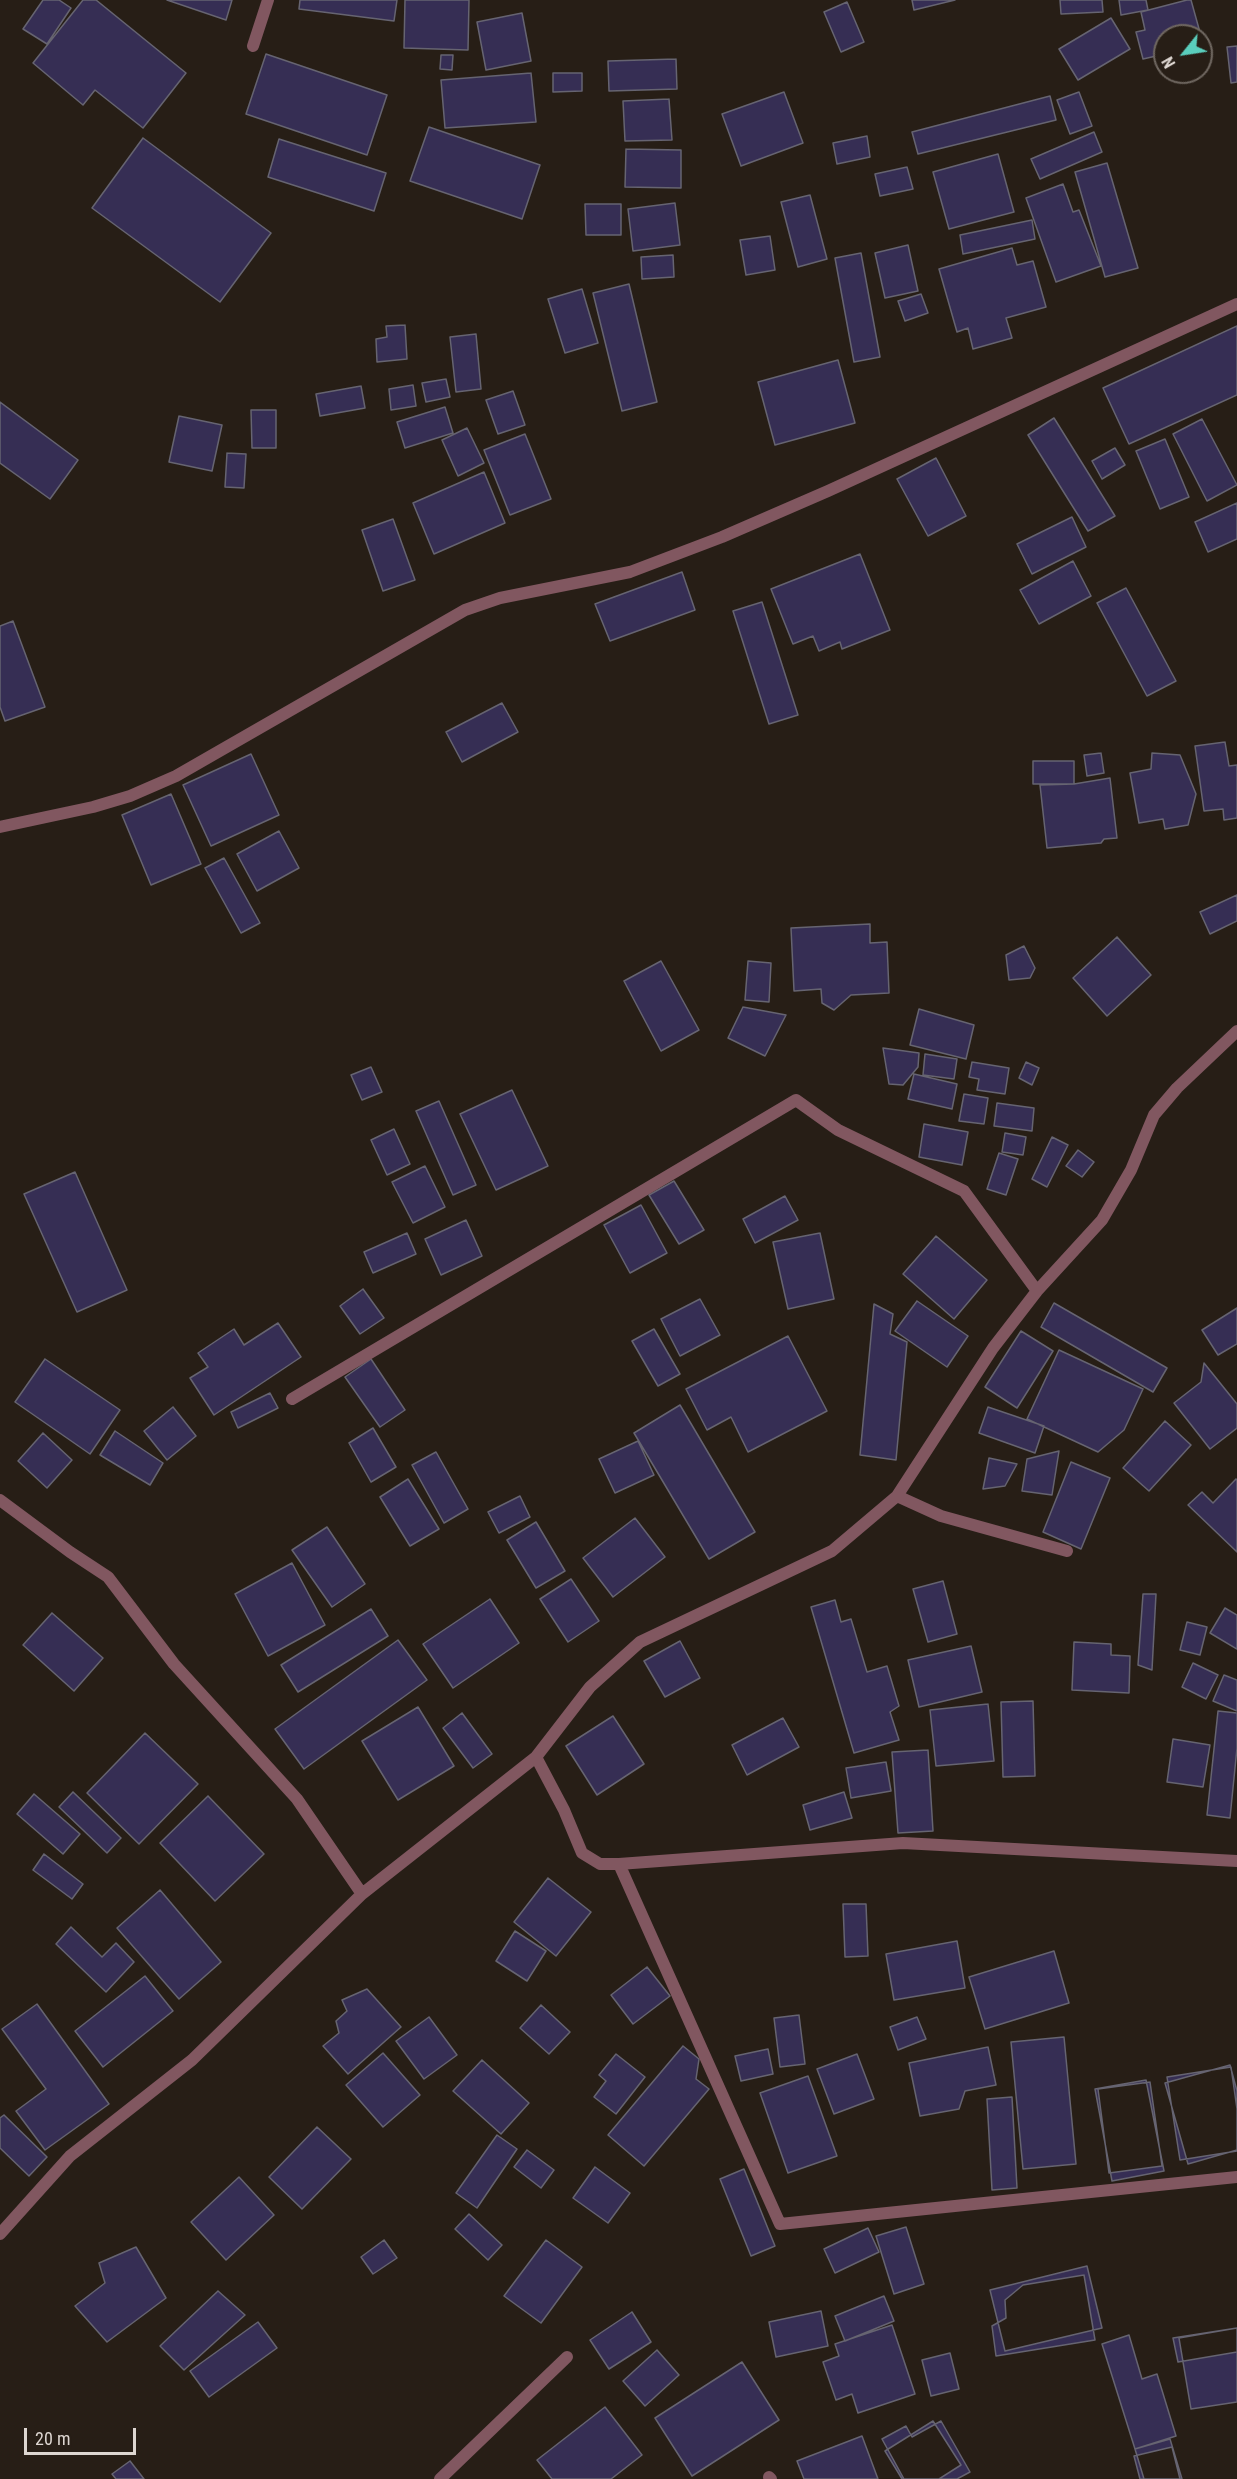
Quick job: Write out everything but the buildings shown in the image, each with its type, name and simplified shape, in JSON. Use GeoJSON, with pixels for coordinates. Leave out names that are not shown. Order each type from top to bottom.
{"type":"FeatureCollection","features":[{"type":"Feature","properties":{"kind":"street"},"geometry":{"type":"LineString","coordinates":[[253,46],[268,0]]}},
{"type":"Feature","properties":{"kind":"street"},"geometry":{"type":"LineString","coordinates":[[0,827],[93,807],[130,796],[176,776],[465,610],[500,598],[630,572],[722,537],[828,492],[1237,304]]}},
{"type":"Feature","properties":{"kind":"street"},"geometry":{"type":"LineString","coordinates":[[0,2234],[70,2156],[192,2060],[362,1894],[536,1757],[590,1687],[640,1642],[832,1551],[897,1496],[993,1348],[1037,1291],[1102,1220],[1131,1170],[1154,1115],[1177,1088],[1237,1031]]}},
{"type":"Feature","properties":{"kind":"street"},"geometry":{"type":"LineString","coordinates":[[292,1399],[796,1100],[838,1130],[964,1191],[1037,1291]]}},
{"type":"Feature","properties":{"kind":"street"},"geometry":{"type":"LineString","coordinates":[[897,1496],[941,1516],[1067,1551]]}},
{"type":"Feature","properties":{"kind":"street"},"geometry":{"type":"LineString","coordinates":[[0,1500],[108,1577],[174,1664],[297,1799],[362,1894]]}},
{"type":"Feature","properties":{"kind":"street"},"geometry":{"type":"LineString","coordinates":[[536,1757],[564,1810],[582,1853],[600,1864],[903,1843],[1237,1861]]}},
{"type":"Feature","properties":{"kind":"street"},"geometry":{"type":"LineString","coordinates":[[619,1864],[780,2224],[1237,2177]]}},
{"type":"Feature","properties":{"kind":"street"},"geometry":{"type":"LineString","coordinates":[[440,2479],[567,2357]]}}]}
